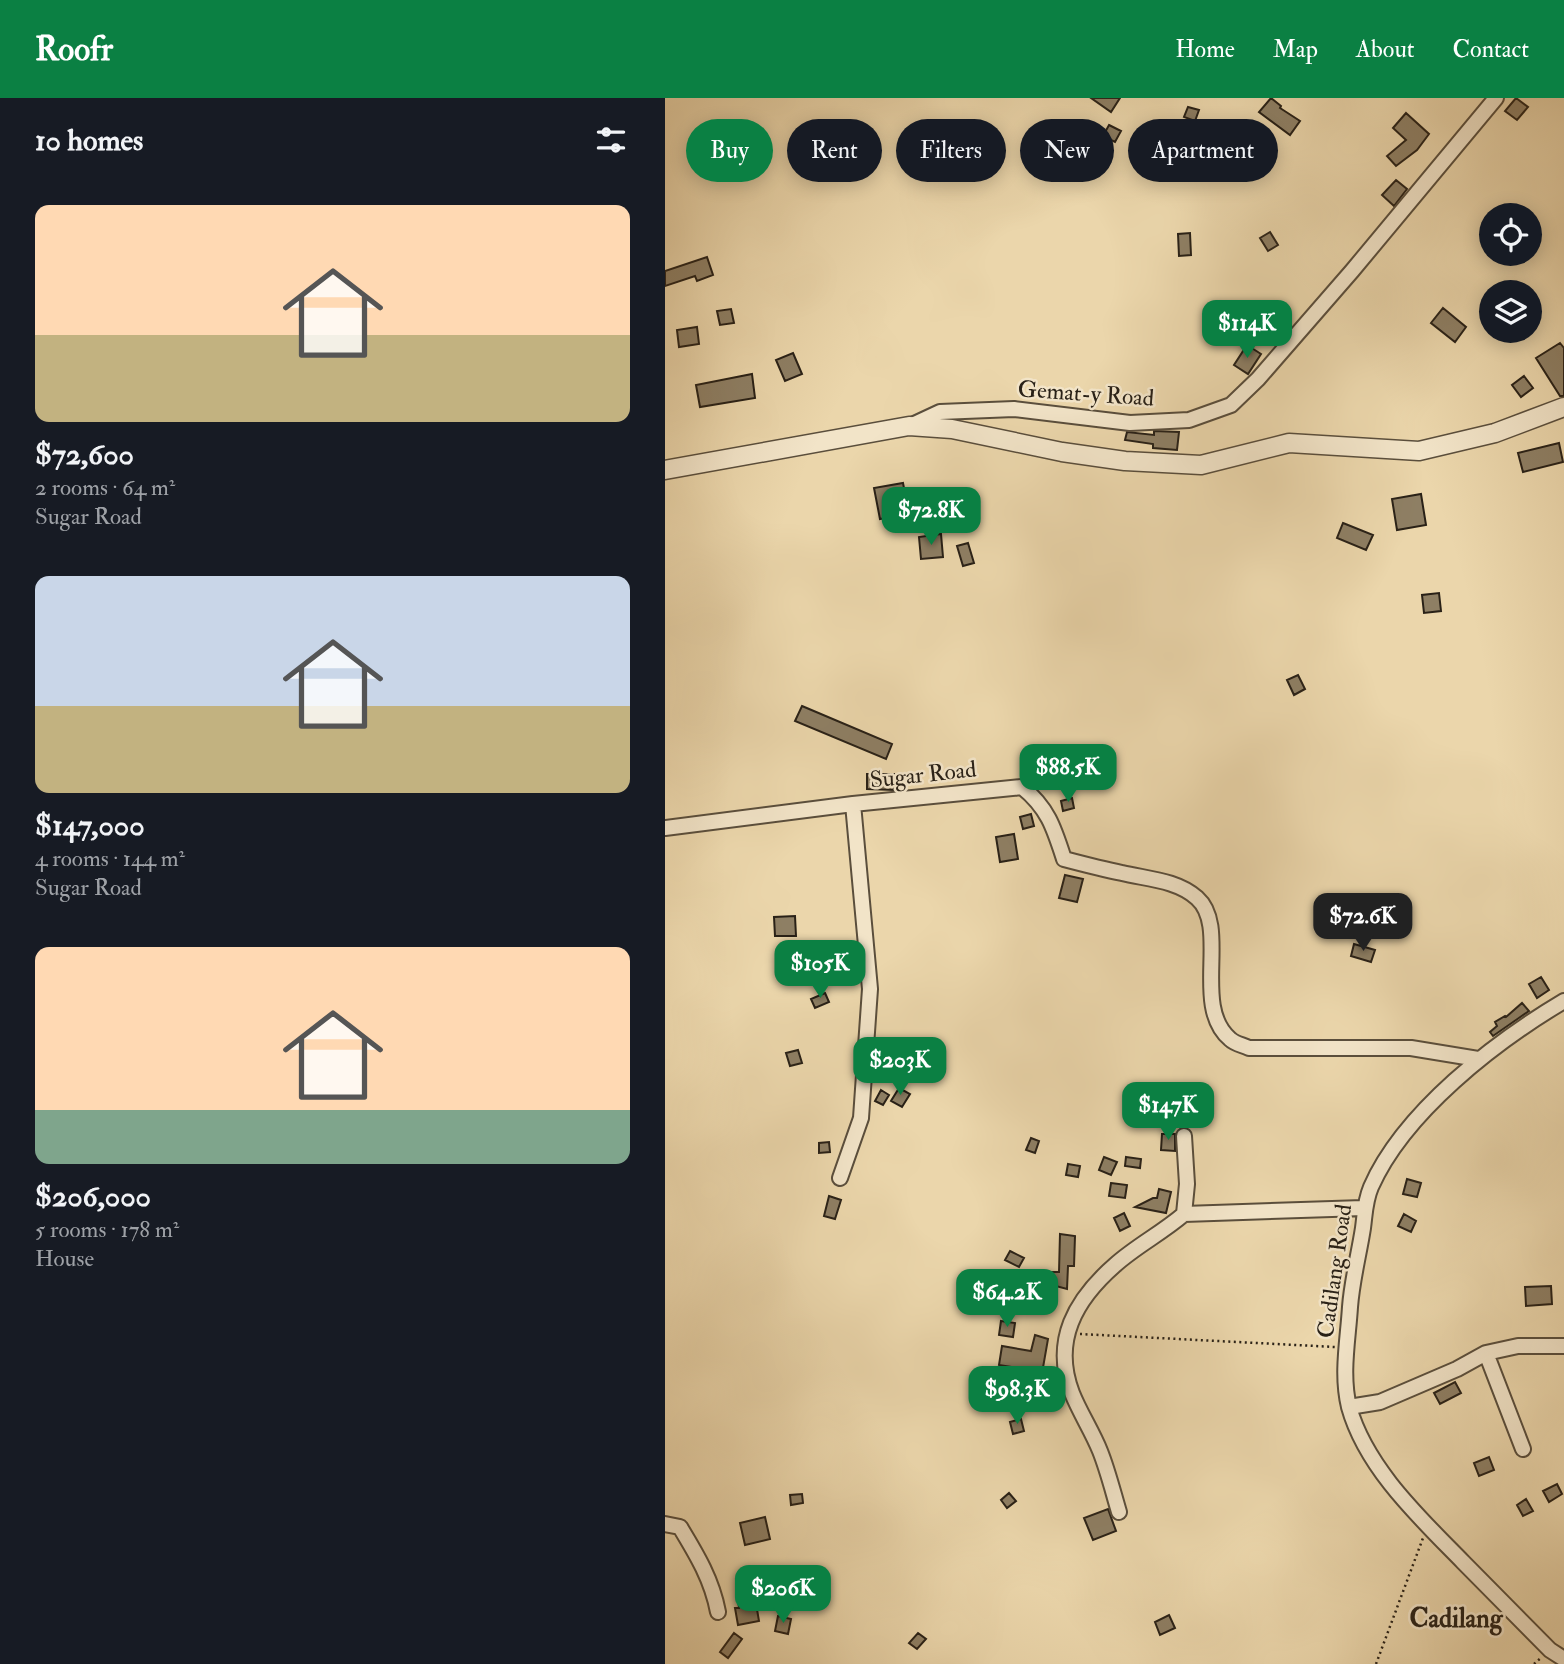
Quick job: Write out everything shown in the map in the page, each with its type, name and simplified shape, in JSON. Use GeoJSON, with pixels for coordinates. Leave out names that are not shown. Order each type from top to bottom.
{"type":"FeatureCollection","features":[{"type":"Feature","properties":{"kind":"street","name":"Gemat-y Road"},"geometry":{"type":"LineString","coordinates":[[909,426],[940,412],[1014,409],[1129,423],[1189,420],[1231,405],[1258,379],[1352,271],[1496,98]]}},
{"type":"Feature","properties":{"kind":"street"},"geometry":{"type":"LineString","coordinates":[[665,470],[909,426],[952,429],[1062,452],[1125,461],[1201,465],[1289,443],[1419,451],[1495,433],[1564,407]]}},
{"type":"Feature","properties":{"kind":"street","name":"Sugar Road"},"geometry":{"type":"LineString","coordinates":[[665,828],[853,803],[1021,787],[1038,800],[1053,827],[1064,859],[1177,885],[1197,898],[1205,908],[1211,924],[1212,1000],[1221,1029],[1231,1041],[1249,1048],[1411,1048],[1478,1059]]}},
{"type":"Feature","properties":{"kind":"street"},"geometry":{"type":"LineString","coordinates":[[840,1178],[861,1118],[870,989],[853,803]]}},
{"type":"Feature","properties":{"kind":"street","name":"Cadilang Road"},"geometry":{"type":"LineString","coordinates":[[1564,1001],[1523,1026],[1478,1059],[1392,1147],[1371,1186],[1363,1208],[1363,1225],[1352,1289],[1345,1392],[1354,1425],[1370,1452],[1419,1515],[1550,1650],[1564,1660]]}},
{"type":"Feature","properties":{"kind":"street"},"geometry":{"type":"LineString","coordinates":[[1184,1136],[1187,1184],[1184,1214]]}},
{"type":"Feature","properties":{"kind":"street"},"geometry":{"type":"LineString","coordinates":[[1119,1512],[1100,1452],[1072,1393],[1064,1365],[1066,1333],[1087,1293],[1116,1264],[1184,1214],[1363,1208]]}},
{"type":"Feature","properties":{"kind":"street"},"geometry":{"type":"LineString","coordinates":[[1349,1407],[1380,1402],[1457,1370],[1486,1353],[1518,1346],[1564,1346]]}},
{"type":"Feature","properties":{"kind":"street"},"geometry":{"type":"LineString","coordinates":[[1486,1353],[1523,1449]]}},
{"type":"Feature","properties":{"kind":"street"},"geometry":{"type":"LineString","coordinates":[[665,1524],[680,1527],[714,1591],[718,1612]]}},
{"type":"Feature","properties":{"kind":"path"},"geometry":{"type":"LineString","coordinates":[[1066,1333],[1347,1348]]}},
{"type":"Feature","properties":{"kind":"path"},"geometry":{"type":"LineString","coordinates":[[1376,1664],[1425,1533],[1419,1515]]}},
{"type":"Feature","properties":{"kind":"building"},"geometry":{"type":"Polygon","coordinates":[[[1091,98],[1120,98],[1111,112],[1091,98]]]}},
{"type":"Feature","properties":{"kind":"building"},"geometry":{"type":"Polygon","coordinates":[[[1271,98],[1280,108],[1300,121],[1290,135],[1278,126],[1278,119],[1268,119],[1259,112],[1271,98]]]}},
{"type":"Feature","properties":{"kind":"building"},"geometry":{"type":"Polygon","coordinates":[[[1516,98],[1528,107],[1517,120],[1505,111],[1516,98]]]}},
{"type":"Feature","properties":{"kind":"building"},"geometry":{"type":"Polygon","coordinates":[[[1188,107],[1199,110],[1196,119],[1184,117],[1188,107]]]}},
{"type":"Feature","properties":{"kind":"building"},"geometry":{"type":"Polygon","coordinates":[[[1406,113],[1429,134],[1417,150],[1396,166],[1387,156],[1406,140],[1393,128],[1406,113]]]}},
{"type":"Feature","properties":{"kind":"building"},"geometry":{"type":"Polygon","coordinates":[[[1114,128],[1121,131],[1114,142],[1114,128]]]}},
{"type":"Feature","properties":{"kind":"building"},"geometry":{"type":"Polygon","coordinates":[[[1396,180],[1407,189],[1394,206],[1382,195],[1396,180]]]}},
{"type":"Feature","properties":{"kind":"building"},"geometry":{"type":"Polygon","coordinates":[[[1270,232],[1278,245],[1268,251],[1260,238],[1270,232]]]}},
{"type":"Feature","properties":{"kind":"building"},"geometry":{"type":"Polygon","coordinates":[[[1190,233],[1191,255],[1179,256],[1178,234],[1190,233]]]}},
{"type":"Feature","properties":{"kind":"building"},"geometry":{"type":"Polygon","coordinates":[[[707,257],[713,275],[697,281],[695,276],[665,286],[665,271],[707,257]]]}},
{"type":"Feature","properties":{"kind":"building"},"geometry":{"type":"Polygon","coordinates":[[[1443,308],[1466,327],[1455,342],[1431,323],[1443,308]]]}},
{"type":"Feature","properties":{"kind":"building"},"geometry":{"type":"Polygon","coordinates":[[[731,309],[734,323],[720,325],[717,311],[731,309]]]}},
{"type":"Feature","properties":{"kind":"building"},"geometry":{"type":"Polygon","coordinates":[[[697,327],[699,344],[679,347],[677,330],[697,327]]]}},
{"type":"Feature","properties":{"kind":"building"},"geometry":{"type":"Polygon","coordinates":[[[1560,343],[1564,348],[1564,396],[1560,396],[1536,358],[1560,343]]]}},
{"type":"Feature","properties":{"kind":"building"},"geometry":{"type":"Polygon","coordinates":[[[1247,345],[1261,354],[1248,374],[1234,365],[1247,345]]]}},
{"type":"Feature","properties":{"kind":"building"},"geometry":{"type":"Polygon","coordinates":[[[793,353],[802,374],[785,381],[776,360],[793,353]]]}},
{"type":"Feature","properties":{"kind":"building"},"geometry":{"type":"Polygon","coordinates":[[[752,374],[755,398],[700,407],[696,385],[752,374]]]}},
{"type":"Feature","properties":{"kind":"building"},"geometry":{"type":"Polygon","coordinates":[[[1524,376],[1533,388],[1521,397],[1512,385],[1524,376]]]}},
{"type":"Feature","properties":{"kind":"building"},"geometry":{"type":"Polygon","coordinates":[[[1154,431],[1179,432],[1177,450],[1153,448],[1153,444],[1125,440],[1127,432],[1154,435],[1154,431]]]}},
{"type":"Feature","properties":{"kind":"building"},"geometry":{"type":"Polygon","coordinates":[[[1559,443],[1563,462],[1523,472],[1518,453],[1559,443]]]}},
{"type":"Feature","properties":{"kind":"building"},"geometry":{"type":"Polygon","coordinates":[[[903,483],[909,514],[880,519],[874,488],[903,483]]]}},
{"type":"Feature","properties":{"kind":"building"},"geometry":{"type":"Polygon","coordinates":[[[1421,494],[1426,525],[1397,530],[1392,499],[1421,494]]]}},
{"type":"Feature","properties":{"kind":"building"},"geometry":{"type":"Polygon","coordinates":[[[1343,523],[1373,535],[1366,550],[1337,538],[1343,523]]]}},
{"type":"Feature","properties":{"kind":"building"},"geometry":{"type":"Polygon","coordinates":[[[941,534],[943,557],[921,559],[919,537],[941,534]]]}},
{"type":"Feature","properties":{"kind":"building"},"geometry":{"type":"Polygon","coordinates":[[[968,543],[974,563],[963,566],[957,546],[968,543]]]}},
{"type":"Feature","properties":{"kind":"building"},"geometry":{"type":"Polygon","coordinates":[[[1439,593],[1441,611],[1424,613],[1422,595],[1439,593]]]}},
{"type":"Feature","properties":{"kind":"building"},"geometry":{"type":"Polygon","coordinates":[[[1298,675],[1305,689],[1294,695],[1287,680],[1298,675]]]}},
{"type":"Feature","properties":{"kind":"building"},"geometry":{"type":"Polygon","coordinates":[[[802,706],[892,744],[886,759],[795,721],[802,706]]]}},
{"type":"Feature","properties":{"kind":"building"},"geometry":{"type":"Polygon","coordinates":[[[1106,759],[1108,777],[1091,779],[1089,760],[1106,759]]]}},
{"type":"Feature","properties":{"kind":"building"},"geometry":{"type":"Polygon","coordinates":[[[867,774],[894,774],[894,790],[867,789],[867,774]]]}},
{"type":"Feature","properties":{"kind":"building"},"geometry":{"type":"Polygon","coordinates":[[[1072,798],[1074,808],[1063,811],[1061,801],[1072,798]]]}},
{"type":"Feature","properties":{"kind":"building"},"geometry":{"type":"Polygon","coordinates":[[[1031,814],[1034,826],[1023,829],[1020,817],[1031,814]]]}},
{"type":"Feature","properties":{"kind":"building"},"geometry":{"type":"Polygon","coordinates":[[[1014,834],[1018,859],[1000,862],[996,837],[1014,834]]]}},
{"type":"Feature","properties":{"kind":"building"},"geometry":{"type":"Polygon","coordinates":[[[1065,875],[1083,879],[1077,902],[1059,898],[1065,875]]]}},
{"type":"Feature","properties":{"kind":"building"},"geometry":{"type":"Polygon","coordinates":[[[795,916],[796,936],[775,936],[774,917],[795,916]]]}},
{"type":"Feature","properties":{"kind":"building"},"geometry":{"type":"Polygon","coordinates":[[[1354,944],[1375,950],[1371,962],[1351,956],[1354,944]]]}},
{"type":"Feature","properties":{"kind":"building"},"geometry":{"type":"Polygon","coordinates":[[[1541,977],[1549,990],[1537,998],[1529,984],[1541,977]]]}},
{"type":"Feature","properties":{"kind":"building"},"geometry":{"type":"Polygon","coordinates":[[[825,993],[829,1002],[815,1008],[811,999],[825,993]]]}},
{"type":"Feature","properties":{"kind":"building"},"geometry":{"type":"Polygon","coordinates":[[[1522,1003],[1529,1011],[1493,1036],[1490,1032],[1497,1026],[1495,1022],[1506,1017],[1522,1003]]]}},
{"type":"Feature","properties":{"kind":"building"},"geometry":{"type":"Polygon","coordinates":[[[798,1050],[802,1063],[790,1066],[786,1053],[798,1050]]]}},
{"type":"Feature","properties":{"kind":"building"},"geometry":{"type":"Polygon","coordinates":[[[899,1088],[910,1094],[902,1107],[891,1101],[899,1088]]]}},
{"type":"Feature","properties":{"kind":"building"},"geometry":{"type":"Polygon","coordinates":[[[881,1090],[889,1095],[883,1105],[875,1101],[881,1090]]]}},
{"type":"Feature","properties":{"kind":"building"},"geometry":{"type":"Polygon","coordinates":[[[1162,1134],[1175,1134],[1175,1151],[1161,1150],[1162,1134]]]}},
{"type":"Feature","properties":{"kind":"building"},"geometry":{"type":"Polygon","coordinates":[[[1031,1138],[1039,1141],[1035,1153],[1026,1150],[1031,1138]]]}},
{"type":"Feature","properties":{"kind":"building"},"geometry":{"type":"Polygon","coordinates":[[[829,1142],[830,1152],[819,1153],[819,1143],[829,1142]]]}},
{"type":"Feature","properties":{"kind":"building"},"geometry":{"type":"Polygon","coordinates":[[[1104,1157],[1117,1162],[1111,1175],[1099,1170],[1104,1157]]]}},
{"type":"Feature","properties":{"kind":"building"},"geometry":{"type":"Polygon","coordinates":[[[1126,1157],[1141,1159],[1140,1168],[1125,1166],[1126,1157]]]}},
{"type":"Feature","properties":{"kind":"building"},"geometry":{"type":"Polygon","coordinates":[[[1068,1164],[1080,1166],[1078,1177],[1066,1175],[1068,1164]]]}},
{"type":"Feature","properties":{"kind":"building"},"geometry":{"type":"Polygon","coordinates":[[[1407,1179],[1421,1183],[1417,1197],[1403,1194],[1407,1179]]]}},
{"type":"Feature","properties":{"kind":"building"},"geometry":{"type":"Polygon","coordinates":[[[1111,1183],[1127,1185],[1125,1198],[1109,1196],[1111,1183]]]}},
{"type":"Feature","properties":{"kind":"building"},"geometry":{"type":"Polygon","coordinates":[[[1159,1189],[1171,1192],[1166,1213],[1135,1207],[1157,1198],[1159,1189]]]}},
{"type":"Feature","properties":{"kind":"building"},"geometry":{"type":"Polygon","coordinates":[[[829,1196],[841,1200],[835,1219],[824,1216],[829,1196]]]}},
{"type":"Feature","properties":{"kind":"building"},"geometry":{"type":"Polygon","coordinates":[[[1124,1213],[1130,1226],[1120,1231],[1114,1218],[1124,1213]]]}},
{"type":"Feature","properties":{"kind":"building"},"geometry":{"type":"Polygon","coordinates":[[[1404,1214],[1416,1221],[1411,1232],[1398,1226],[1404,1214]]]}},
{"type":"Feature","properties":{"kind":"building"},"geometry":{"type":"Polygon","coordinates":[[[1060,1234],[1075,1236],[1074,1266],[1068,1266],[1067,1289],[1052,1285],[1052,1272],[1059,1272],[1060,1234]]]}},
{"type":"Feature","properties":{"kind":"building"},"geometry":{"type":"Polygon","coordinates":[[[1010,1251],[1024,1258],[1019,1267],[1005,1260],[1010,1251]]]}},
{"type":"Feature","properties":{"kind":"building"},"geometry":{"type":"Polygon","coordinates":[[[1551,1286],[1552,1304],[1526,1306],[1525,1287],[1551,1286]]]}},
{"type":"Feature","properties":{"kind":"building"},"geometry":{"type":"Polygon","coordinates":[[[1001,1321],[1015,1323],[1013,1337],[999,1335],[1001,1321]]]}},
{"type":"Feature","properties":{"kind":"building"},"geometry":{"type":"Polygon","coordinates":[[[1035,1335],[1048,1339],[1041,1379],[1023,1376],[1024,1369],[999,1365],[1002,1346],[1031,1351],[1035,1335]]]}},
{"type":"Feature","properties":{"kind":"building"},"geometry":{"type":"Polygon","coordinates":[[[1455,1382],[1461,1393],[1440,1404],[1434,1393],[1455,1382]]]}},
{"type":"Feature","properties":{"kind":"building"},"geometry":{"type":"Polygon","coordinates":[[[1021,1419],[1024,1431],[1013,1434],[1010,1422],[1021,1419]]]}},
{"type":"Feature","properties":{"kind":"building"},"geometry":{"type":"Polygon","coordinates":[[[1489,1457],[1494,1470],[1479,1476],[1474,1463],[1489,1457]]]}},
{"type":"Feature","properties":{"kind":"building"},"geometry":{"type":"Polygon","coordinates":[[[1557,1484],[1562,1494],[1549,1502],[1543,1491],[1557,1484]]]}},
{"type":"Feature","properties":{"kind":"building"},"geometry":{"type":"Polygon","coordinates":[[[1009,1493],[1016,1501],[1007,1508],[1001,1500],[1009,1493]]]}},
{"type":"Feature","properties":{"kind":"building"},"geometry":{"type":"Polygon","coordinates":[[[802,1494],[803,1503],[791,1505],[790,1495],[802,1494]]]}},
{"type":"Feature","properties":{"kind":"building"},"geometry":{"type":"Polygon","coordinates":[[[1526,1499],[1533,1511],[1523,1516],[1517,1505],[1526,1499]]]}},
{"type":"Feature","properties":{"kind":"building"},"geometry":{"type":"Polygon","coordinates":[[[1108,1509],[1116,1531],[1093,1540],[1084,1518],[1108,1509]]]}},
{"type":"Feature","properties":{"kind":"building"},"geometry":{"type":"Polygon","coordinates":[[[765,1517],[770,1539],[745,1545],[740,1523],[765,1517]]]}},
{"type":"Feature","properties":{"kind":"building"},"geometry":{"type":"Polygon","coordinates":[[[760,1577],[761,1591],[754,1592],[759,1621],[738,1625],[735,1608],[739,1608],[736,1579],[760,1577]]]}},
{"type":"Feature","properties":{"kind":"building"},"geometry":{"type":"Polygon","coordinates":[[[1169,1615],[1175,1628],[1160,1635],[1155,1622],[1169,1615]]]}},
{"type":"Feature","properties":{"kind":"building"},"geometry":{"type":"Polygon","coordinates":[[[778,1616],[791,1619],[788,1634],[775,1631],[778,1616]]]}},
{"type":"Feature","properties":{"kind":"building"},"geometry":{"type":"Polygon","coordinates":[[[734,1633],[742,1639],[728,1658],[720,1652],[734,1633]]]}},
{"type":"Feature","properties":{"kind":"building"},"geometry":{"type":"Polygon","coordinates":[[[918,1633],[926,1639],[917,1649],[909,1643],[918,1633]]]}},
{"type":"Feature","properties":{"kind":"district","name":"Cadilang"},"geometry":{"type":"Point","coordinates":[1456,1618]}}]}
